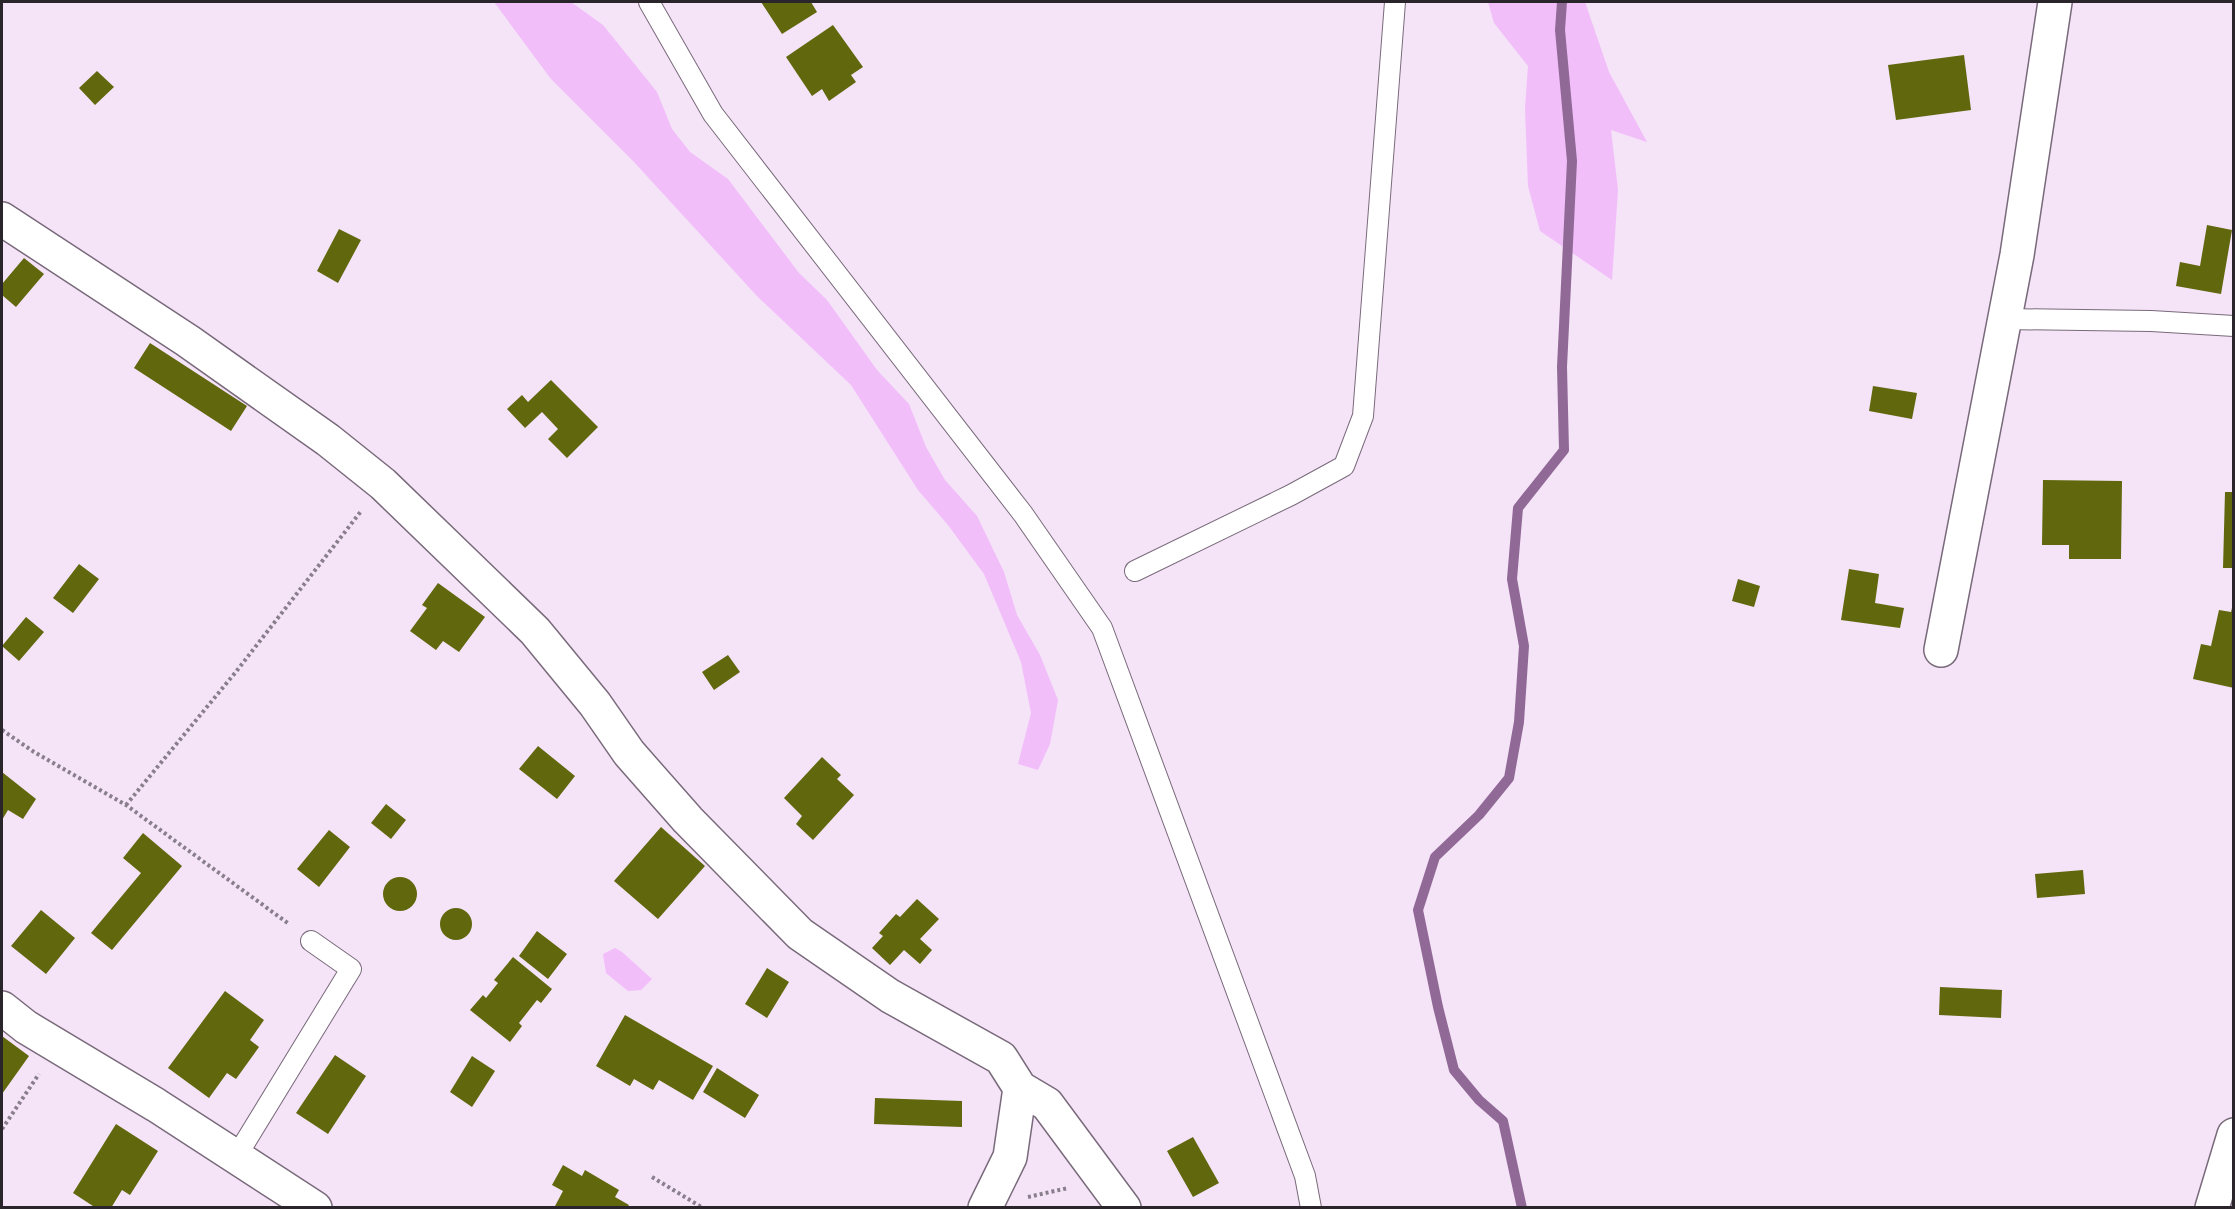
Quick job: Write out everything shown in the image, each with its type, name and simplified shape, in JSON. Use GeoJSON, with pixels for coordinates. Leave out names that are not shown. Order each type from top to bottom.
{"type":"FeatureCollection","features":[{"type":"Feature","properties":{"kind":"street"},"geometry":{"type":"LineString","coordinates":[[1941,650],[2018,255],[2055,2]]}},
{"type":"Feature","properties":{"kind":"street"},"geometry":{"type":"LineString","coordinates":[[2,219],[188,341],[328,440],[382,483],[535,631],[595,704],[629,753],[688,820],[800,934],[890,996],[1001,1058],[1020,1088],[1047,1104],[1124,1208]]}},
{"type":"Feature","properties":{"kind":"street"},"geometry":{"type":"LineString","coordinates":[[2,1008],[26,1027],[156,1105],[315,1208]]}},
{"type":"Feature","properties":{"kind":"street"},"geometry":{"type":"LineString","coordinates":[[985,1207],[1010,1157],[1020,1088]]}},
{"type":"Feature","properties":{"kind":"street"},"geometry":{"type":"LineString","coordinates":[[2220,1205],[2234,1135]]}},
{"type":"Feature","properties":{"kind":"lane"},"geometry":{"type":"LineString","coordinates":[[649,2],[713,114],[1023,514],[1102,628],[1305,1176],[1311,1208]]}},
{"type":"Feature","properties":{"kind":"lane"},"geometry":{"type":"LineString","coordinates":[[1135,571],[1291,495],[1344,466],[1363,416],[1395,2]]}},
{"type":"Feature","properties":{"kind":"lane"},"geometry":{"type":"LineString","coordinates":[[2005,318],[2151,321],[2234,326]]}},
{"type":"Feature","properties":{"kind":"lane"},"geometry":{"type":"LineString","coordinates":[[236,1157],[351,969],[311,941]]}},
{"type":"Feature","properties":{"kind":"path"},"geometry":{"type":"LineString","coordinates":[[126,805],[235,673],[382,483]]}},
{"type":"Feature","properties":{"kind":"path"},"geometry":{"type":"LineString","coordinates":[[2,730],[34,752],[126,805],[311,941]]}},
{"type":"Feature","properties":{"kind":"path"},"geometry":{"type":"LineString","coordinates":[[2,1129],[58,1046]]}},
{"type":"Feature","properties":{"kind":"path"},"geometry":{"type":"LineString","coordinates":[[652,1177],[703,1208]]}},
{"type":"Feature","properties":{"kind":"path"},"geometry":{"type":"LineString","coordinates":[[985,1207],[1100,1178]]}},
{"type":"Feature","properties":{"kind":"shaded area"},"geometry":{"type":"Polygon","coordinates":[[[494,2],[571,2],[603,25],[657,92],[672,129],[690,152],[728,179],[799,273],[827,300],[877,370],[909,404],[926,447],[945,480],[977,516],[1004,572],[1017,615],[1040,655],[1058,700],[1050,744],[1038,770],[1018,764],[1031,713],[1021,662],[984,574],[948,525],[918,490],[851,385],[757,296],[634,162],[551,79],[494,2]]]}},
{"type":"Feature","properties":{"kind":"shaded area"},"geometry":{"type":"Polygon","coordinates":[[[1488,2],[1585,2],[1609,72],[1647,142],[1611,130],[1618,190],[1612,280],[1540,231],[1528,186],[1525,109],[1528,66],[1494,23],[1488,2]]]}},
{"type":"Feature","properties":{"kind":"shaded area"},"geometry":{"type":"Polygon","coordinates":[[[615,948],[652,979],[641,990],[628,991],[606,973],[603,954],[615,948]]]}},
{"type":"Feature","properties":{"kind":"building"},"geometry":{"type":"Polygon","coordinates":[[[761,2],[811,2],[817,12],[782,34],[761,2]]]}},
{"type":"Feature","properties":{"kind":"building"},"geometry":{"type":"Polygon","coordinates":[[[833,25],[863,67],[851,75],[856,82],[829,101],[822,89],[812,96],[786,57],[833,25]]]}},
{"type":"Feature","properties":{"kind":"building"},"geometry":{"type":"Polygon","coordinates":[[[1964,55],[1971,110],[1896,120],[1888,65],[1964,55]]]}},
{"type":"Feature","properties":{"kind":"building"},"geometry":{"type":"Polygon","coordinates":[[[97,71],[114,87],[95,105],[79,88],[97,71]]]}},
{"type":"Feature","properties":{"kind":"building"},"geometry":{"type":"Polygon","coordinates":[[[2207,225],[2232,230],[2221,294],[2176,286],[2180,262],[2200,266],[2207,225]]]}},
{"type":"Feature","properties":{"kind":"building"},"geometry":{"type":"Polygon","coordinates":[[[339,229],[361,240],[338,283],[317,271],[339,229]]]}},
{"type":"Feature","properties":{"kind":"building"},"geometry":{"type":"Polygon","coordinates":[[[24,258],[44,274],[16,307],[2,295],[2,284],[24,258]]]}},
{"type":"Feature","properties":{"kind":"building"},"geometry":{"type":"Polygon","coordinates":[[[150,343],[247,406],[231,431],[134,368],[150,343]]]}},
{"type":"Feature","properties":{"kind":"building"},"geometry":{"type":"Polygon","coordinates":[[[551,380],[598,427],[567,458],[548,439],[558,429],[542,412],[525,428],[507,409],[522,395],[528,402],[551,380]]]}},
{"type":"Feature","properties":{"kind":"building"},"geometry":{"type":"Polygon","coordinates":[[[1873,386],[1917,393],[1912,419],[1869,411],[1873,386]]]}},
{"type":"Feature","properties":{"kind":"building"},"geometry":{"type":"Polygon","coordinates":[[[2043,480],[2122,481],[2121,559],[2069,559],[2069,545],[2042,545],[2043,480]]]}},
{"type":"Feature","properties":{"kind":"building"},"geometry":{"type":"Polygon","coordinates":[[[2225,492],[2234,492],[2234,568],[2223,568],[2225,492]]]}},
{"type":"Feature","properties":{"kind":"building"},"geometry":{"type":"Polygon","coordinates":[[[79,564],[99,579],[73,613],[53,598],[79,564]]]}},
{"type":"Feature","properties":{"kind":"building"},"geometry":{"type":"Polygon","coordinates":[[[1849,569],[1879,574],[1875,603],[1904,608],[1900,628],[1841,620],[1849,569]]]}},
{"type":"Feature","properties":{"kind":"building"},"geometry":{"type":"Polygon","coordinates":[[[1738,579],[1760,586],[1754,607],[1732,601],[1738,579]]]}},
{"type":"Feature","properties":{"kind":"building"},"geometry":{"type":"Polygon","coordinates":[[[438,583],[485,617],[459,652],[443,641],[436,650],[410,631],[427,608],[422,605],[438,583]]]}},
{"type":"Feature","properties":{"kind":"building"},"geometry":{"type":"Polygon","coordinates":[[[2233,604],[2234,688],[2193,679],[2201,644],[2211,646],[2219,610],[2231,612],[2233,604]]]}},
{"type":"Feature","properties":{"kind":"building"},"geometry":{"type":"Polygon","coordinates":[[[26,617],[44,632],[19,661],[2,646],[26,617]]]}},
{"type":"Feature","properties":{"kind":"building"},"geometry":{"type":"Polygon","coordinates":[[[728,655],[740,672],[714,690],[702,672],[728,655]]]}},
{"type":"Feature","properties":{"kind":"building"},"geometry":{"type":"Polygon","coordinates":[[[538,746],[575,776],[557,799],[519,769],[538,746]]]}},
{"type":"Feature","properties":{"kind":"building"},"geometry":{"type":"Polygon","coordinates":[[[822,757],[841,775],[837,779],[854,795],[813,840],[796,824],[802,816],[784,798],[822,757]]]}},
{"type":"Feature","properties":{"kind":"building"},"geometry":{"type":"Polygon","coordinates":[[[2,772],[36,799],[23,819],[8,810],[2,820],[2,772]]]}},
{"type":"Feature","properties":{"kind":"building"},"geometry":{"type":"Polygon","coordinates":[[[386,804],[406,820],[391,839],[371,823],[386,804]]]}},
{"type":"Feature","properties":{"kind":"building"},"geometry":{"type":"Polygon","coordinates":[[[661,827],[705,866],[658,919],[614,881],[661,827]]]}},
{"type":"Feature","properties":{"kind":"building"},"geometry":{"type":"Polygon","coordinates":[[[329,830],[350,847],[319,887],[297,869],[329,830]]]}},
{"type":"Feature","properties":{"kind":"building"},"geometry":{"type":"Polygon","coordinates":[[[143,833],[182,866],[112,950],[91,933],[141,873],[123,858],[143,833]]]}},
{"type":"Feature","properties":{"kind":"building"},"geometry":{"type":"Polygon","coordinates":[[[2083,870],[2085,894],[2037,898],[2035,874],[2083,870]]]}},
{"type":"Feature","properties":{"kind":"building"},"geometry":{"type":"Polygon","coordinates":[[[400,877],[412,882],[417,894],[412,906],[400,911],[388,906],[383,894],[388,882],[400,877]]]}},
{"type":"Feature","properties":{"kind":"building"},"geometry":{"type":"Polygon","coordinates":[[[917,899],[939,919],[920,939],[932,950],[920,964],[904,950],[890,965],[872,948],[883,936],[879,933],[896,914],[900,917],[917,899]]]}},
{"type":"Feature","properties":{"kind":"building"},"geometry":{"type":"Polygon","coordinates":[[[456,908],[467,913],[472,924],[467,935],[456,940],[445,935],[440,924],[445,913],[456,908]]]}},
{"type":"Feature","properties":{"kind":"building"},"geometry":{"type":"Polygon","coordinates":[[[41,910],[75,938],[46,974],[11,946],[41,910]]]}},
{"type":"Feature","properties":{"kind":"building"},"geometry":{"type":"Polygon","coordinates":[[[537,931],[567,954],[548,979],[519,956],[537,931]]]}},
{"type":"Feature","properties":{"kind":"building"},"geometry":{"type":"Polygon","coordinates":[[[513,957],[552,989],[541,1003],[537,1000],[519,1023],[522,1026],[510,1042],[470,1010],[483,995],[486,998],[498,983],[494,980],[513,957]]]}},
{"type":"Feature","properties":{"kind":"building"},"geometry":{"type":"Polygon","coordinates":[[[767,968],[789,982],[767,1018],[745,1004],[767,968]]]}},
{"type":"Feature","properties":{"kind":"building"},"geometry":{"type":"Polygon","coordinates":[[[1940,987],[2002,990],[2001,1018],[1939,1015],[1940,987]]]}},
{"type":"Feature","properties":{"kind":"building"},"geometry":{"type":"Polygon","coordinates":[[[225,991],[264,1020],[250,1040],[259,1047],[236,1079],[227,1073],[209,1098],[168,1068],[225,991]]]}},
{"type":"Feature","properties":{"kind":"building"},"geometry":{"type":"Polygon","coordinates":[[[625,1015],[713,1066],[693,1100],[659,1080],[653,1090],[634,1079],[630,1086],[596,1066],[625,1015]]]}},
{"type":"Feature","properties":{"kind":"building"},"geometry":{"type":"Polygon","coordinates":[[[2,1036],[29,1056],[2,1094],[2,1036]]]}},
{"type":"Feature","properties":{"kind":"building"},"geometry":{"type":"Polygon","coordinates":[[[335,1055],[366,1076],[328,1134],[296,1113],[335,1055]]]}},
{"type":"Feature","properties":{"kind":"building"},"geometry":{"type":"Polygon","coordinates":[[[472,1056],[495,1071],[472,1107],[450,1092],[472,1056]]]}},
{"type":"Feature","properties":{"kind":"building"},"geometry":{"type":"Polygon","coordinates":[[[717,1068],[759,1095],[745,1118],[703,1092],[717,1068]]]}},
{"type":"Feature","properties":{"kind":"building"},"geometry":{"type":"Polygon","coordinates":[[[875,1098],[962,1101],[962,1127],[874,1124],[875,1098]]]}},
{"type":"Feature","properties":{"kind":"building"},"geometry":{"type":"Polygon","coordinates":[[[116,1124],[158,1151],[130,1195],[122,1190],[111,1208],[96,1208],[73,1193],[116,1124]]]}},
{"type":"Feature","properties":{"kind":"building"},"geometry":{"type":"Polygon","coordinates":[[[1193,1137],[1219,1183],[1193,1197],[1167,1151],[1193,1137]]]}},
{"type":"Feature","properties":{"kind":"building"},"geometry":{"type":"Polygon","coordinates":[[[563,1165],[582,1176],[585,1170],[619,1190],[615,1197],[629,1205],[627,1208],[554,1208],[563,1191],[552,1185],[563,1165]]]}},
{"type":"Feature","properties":{"kind":"waterway"},"geometry":{"type":"LineString","coordinates":[[1522,1208],[1503,1121],[1479,1100],[1454,1070],[1418,910],[1435,857],[1479,815],[1509,778],[1519,722],[1524,646],[1512,579],[1518,508],[1564,450],[1562,367],[1572,161],[1560,30],[1562,2]]}}]}
